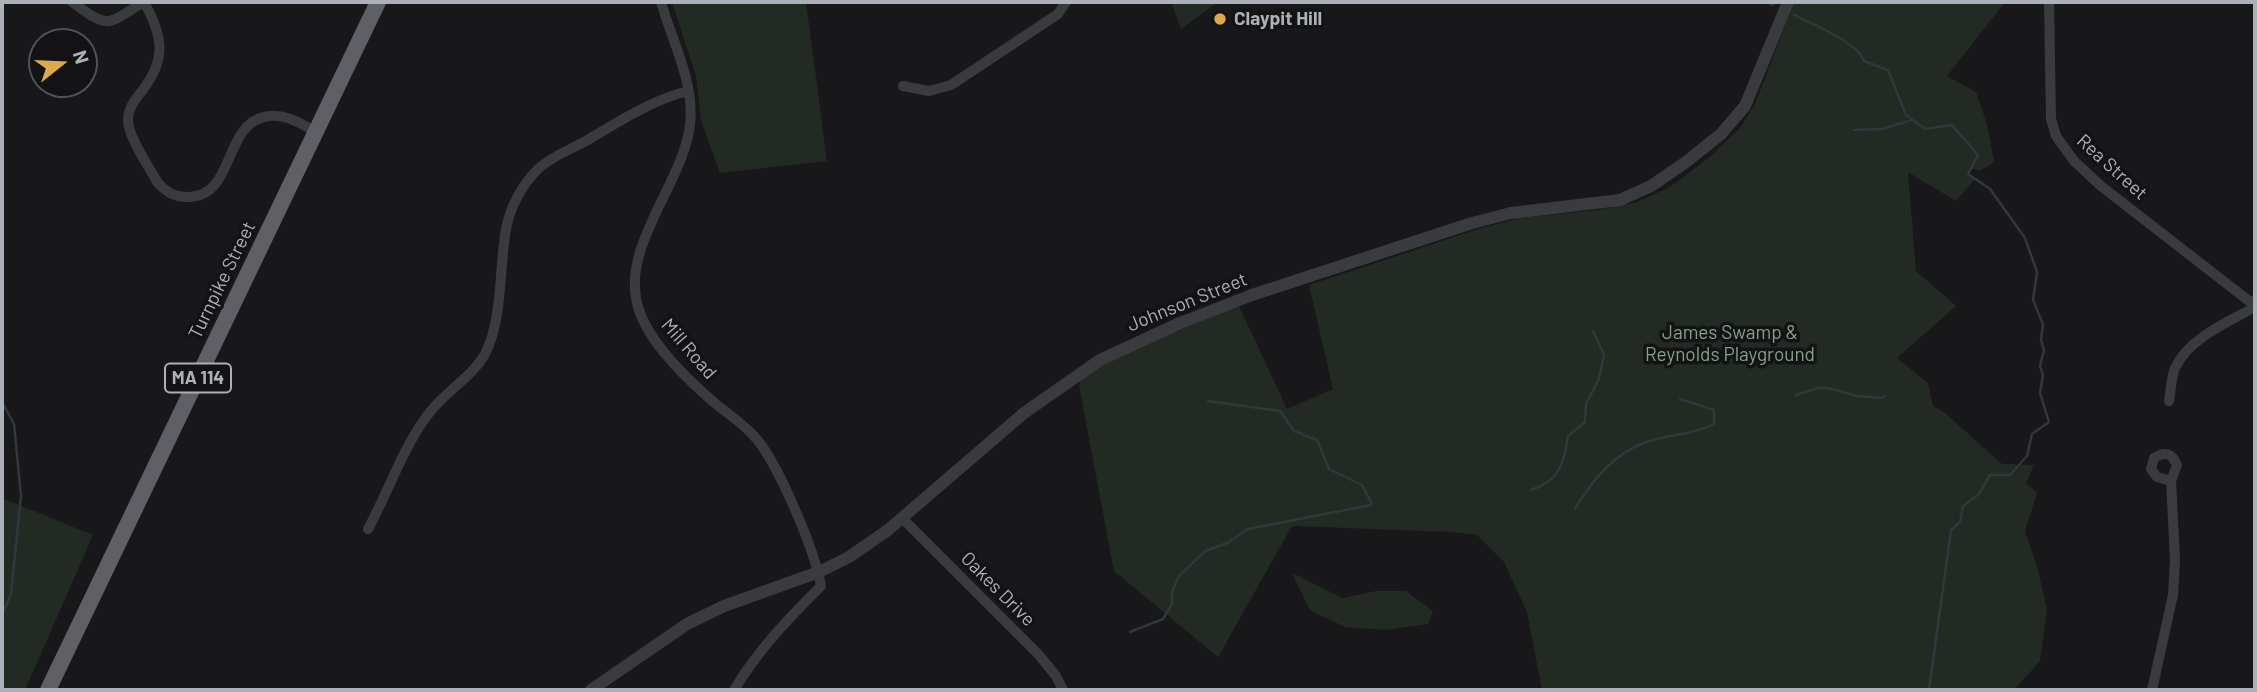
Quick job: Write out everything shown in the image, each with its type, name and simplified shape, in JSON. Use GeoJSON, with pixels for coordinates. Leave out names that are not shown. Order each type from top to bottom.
{"type":"FeatureCollection","features":[{"type":"Feature","properties":{"kind":"highway","name":"Turnpike Street"},"geometry":{"type":"LineString","coordinates":[[48,690],[379,2]]}},
{"type":"Feature","properties":{"kind":"street"},"geometry":{"type":"LineString","coordinates":[[72,2],[107,23],[144,2],[158,32],[159,61],[148,83],[132,104],[128,124],[163,189],[186,197],[200,195],[213,188],[245,128],[257,119],[275,115],[285,117],[316,132]]}},
{"type":"Feature","properties":{"kind":"street","name":"Mill Road"},"geometry":{"type":"LineString","coordinates":[[660,2],[688,91],[690,124],[685,148],[639,258],[635,277],[637,303],[647,328],[683,372],[753,435],[764,449],[776,469],[819,572]]}},
{"type":"Feature","properties":{"kind":"street","name":"Johnson Street"},"geometry":{"type":"LineString","coordinates":[[591,690],[687,624],[723,606],[819,572],[849,557],[902,518],[966,461],[1058,388],[1100,360],[1180,323],[1252,295],[1472,223],[1511,213],[1620,200],[1651,186],[1721,134],[1745,106],[1788,2]]}},
{"type":"Feature","properties":{"kind":"street","name":"Rea Street"},"geometry":{"type":"LineString","coordinates":[[2049,2],[2051,118],[2063,149],[2101,186],[2255,305],[2213,331],[2191,349],[2175,368],[2169,401]]}},
{"type":"Feature","properties":{"kind":"street"},"geometry":{"type":"LineString","coordinates":[[903,86],[929,92],[951,85],[1058,14],[1066,3]]}},
{"type":"Feature","properties":{"kind":"street"},"geometry":{"type":"LineString","coordinates":[[368,529],[411,440],[429,413],[475,367],[490,342],[507,226],[517,197],[526,183],[540,168],[577,145],[645,107],[688,91]]}},
{"type":"Feature","properties":{"kind":"street"},"geometry":{"type":"LineString","coordinates":[[2152,690],[2173,595],[2175,561],[2171,481]]}},
{"type":"Feature","properties":{"kind":"street","name":"Oakes Drive"},"geometry":{"type":"LineString","coordinates":[[902,518],[1039,655],[1056,676],[1063,690]]}},
{"type":"Feature","properties":{"kind":"street"},"geometry":{"type":"LineString","coordinates":[[734,690],[754,658],[821,586],[819,572]]}},
{"type":"Feature","properties":{"kind":"street"},"geometry":{"type":"LineString","coordinates":[[793,581],[802,595],[803,603]]}},
{"type":"Feature","properties":{"kind":"green space"},"geometry":{"type":"Polygon","coordinates":[[[672,2],[806,2],[827,161],[720,173],[701,120],[696,76],[672,2]]]}},
{"type":"Feature","properties":{"kind":"green space"},"geometry":{"type":"Polygon","coordinates":[[[1171,2],[1218,2],[1181,29],[1171,2]]]}},
{"type":"Feature","properties":{"kind":"green space","name":"James Swamp & Reynolds Playground"},"geometry":{"type":"Polygon","coordinates":[[[1794,2],[2005,2],[1947,76],[1976,92],[1987,124],[1994,162],[1980,171],[1970,168],[1970,175],[1974,180],[1956,201],[1908,172],[1916,271],[1956,306],[1897,358],[1928,383],[1933,406],[1945,413],[2002,464],[2034,465],[2026,483],[2037,493],[2025,531],[2047,610],[2040,661],[2014,690],[1542,690],[1527,612],[1504,562],[1477,535],[1292,526],[1218,657],[1114,571],[1079,385],[1084,372],[1102,360],[1238,304],[1287,409],[1333,389],[1309,285],[1478,229],[1519,218],[1597,210],[1637,202],[1670,187],[1711,156],[1741,127],[1755,104],[1794,2]]]}},
{"type":"Feature","properties":{"kind":"green space"},"geometry":{"type":"Polygon","coordinates":[[[2,498],[93,535],[25,690],[2,690],[2,498]]]}},
{"type":"Feature","properties":{"kind":"green space"},"geometry":{"type":"Polygon","coordinates":[[[1292,573],[1343,598],[1376,591],[1406,591],[1433,611],[1428,624],[1385,630],[1345,627],[1310,610],[1292,573]]]}},
{"type":"Feature","properties":{"kind":"waterway"},"geometry":{"type":"LineString","coordinates":[[1767,2],[1773,5]]}},
{"type":"Feature","properties":{"kind":"waterway"},"geometry":{"type":"LineString","coordinates":[[1794,15],[1844,40],[1864,61],[1888,70],[1906,115],[1925,129],[1952,125],[1978,155],[1968,174],[1990,189],[2025,238],[2037,272],[2033,300],[2043,324],[2041,340],[2044,350],[2040,366],[2043,375],[2040,393],[2049,422],[2032,434],[2027,456],[2010,475],[1990,475],[1979,494],[1963,506],[1960,522],[1951,530],[1929,690]]}},
{"type":"Feature","properties":{"kind":"waterway"},"geometry":{"type":"LineString","coordinates":[[1854,130],[1882,129],[1912,120]]}},
{"type":"Feature","properties":{"kind":"waterway"},"geometry":{"type":"LineString","coordinates":[[1531,490],[1554,476],[1562,463],[1568,436],[1585,422],[1586,404],[1599,379],[1604,355],[1593,331]]}},
{"type":"Feature","properties":{"kind":"waterway"},"geometry":{"type":"LineString","coordinates":[[1796,395],[1818,388],[1828,388],[1857,396],[1885,396]]}},
{"type":"Feature","properties":{"kind":"waterway"},"geometry":{"type":"LineString","coordinates":[[1575,508],[1597,478],[1624,453],[1646,442],[1696,431],[1714,424],[1714,410],[1680,399]]}},
{"type":"Feature","properties":{"kind":"waterway"},"geometry":{"type":"LineString","coordinates":[[1208,401],[1280,411],[1294,431],[1317,440],[1329,469],[1362,485],[1372,504]]}},
{"type":"Feature","properties":{"kind":"waterway"},"geometry":{"type":"LineString","coordinates":[[2,402],[14,424],[21,496],[11,594],[2,615]]}},
{"type":"Feature","properties":{"kind":"waterway"},"geometry":{"type":"LineString","coordinates":[[1130,632],[1163,619],[1172,604],[1172,592],[1179,576],[1205,551],[1227,543],[1248,529],[1371,505]]}},
{"type":"Feature","properties":{"kind":"place","name":"Claypit Hill"},"geometry":{"type":"Point","coordinates":[1220,19]}}]}
